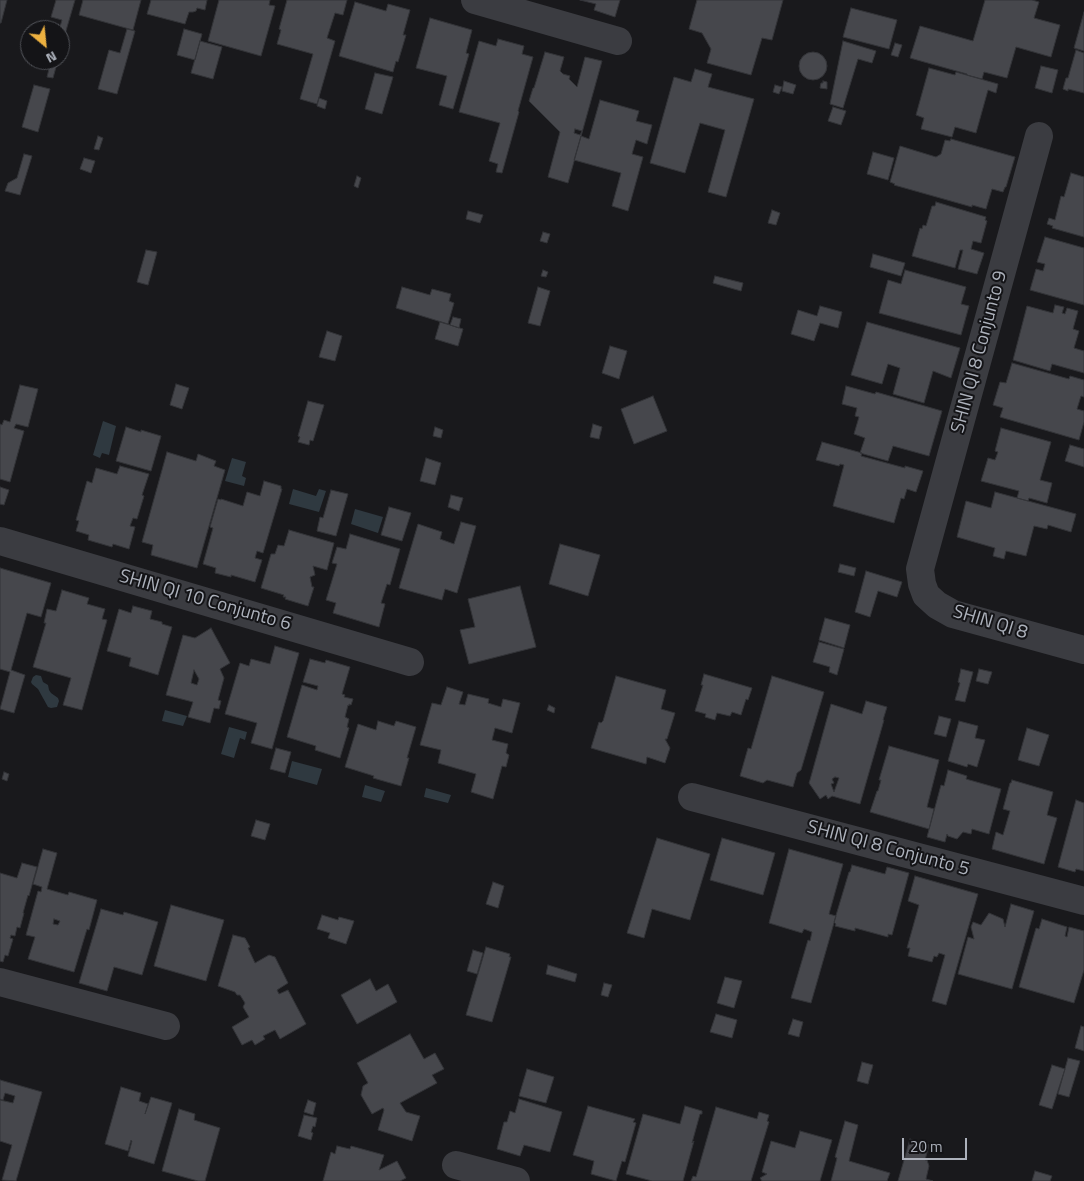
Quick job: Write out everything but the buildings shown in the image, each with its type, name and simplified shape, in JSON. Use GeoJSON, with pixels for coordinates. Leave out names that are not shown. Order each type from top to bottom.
{"type":"FeatureCollection","features":[{"type":"Feature","properties":{"kind":"street"},"geometry":{"type":"LineString","coordinates":[[475,0],[618,41]]}},
{"type":"Feature","properties":{"kind":"street","name":"SHIN QI 8 Conjunto 9"},"geometry":{"type":"LineString","coordinates":[[920,569],[1039,136]]}},
{"type":"Feature","properties":{"kind":"street","name":"SHIN QI 10 Conjunto 6"},"geometry":{"type":"LineString","coordinates":[[0,541],[410,662]]}},
{"type":"Feature","properties":{"kind":"street","name":"SHIN QI 8"},"geometry":{"type":"LineString","coordinates":[[920,569],[926,595],[937,605],[953,614],[1084,650]]}},
{"type":"Feature","properties":{"kind":"street","name":"SHIN QI 8 Conjunto 5"},"geometry":{"type":"LineString","coordinates":[[692,796],[1084,901]]}},
{"type":"Feature","properties":{"kind":"street"},"geometry":{"type":"LineString","coordinates":[[0,982],[166,1026]]}},
{"type":"Feature","properties":{"kind":"street"},"geometry":{"type":"LineString","coordinates":[[456,1164],[516,1181]]}},
{"type":"Feature","properties":{"kind":"shaded area"},"geometry":{"type":"Polygon","coordinates":[[[103,421],[116,426],[109,455],[102,453],[100,458],[93,455],[103,421]]]}},
{"type":"Feature","properties":{"kind":"shaded area"},"geometry":{"type":"Polygon","coordinates":[[[232,458],[246,462],[242,476],[246,478],[244,486],[225,481],[232,458]]]}},
{"type":"Feature","properties":{"kind":"shaded area"},"geometry":{"type":"Polygon","coordinates":[[[293,489],[316,496],[319,489],[326,491],[319,512],[289,504],[293,489]]]}},
{"type":"Feature","properties":{"kind":"shaded area"},"geometry":{"type":"Polygon","coordinates":[[[355,509],[383,517],[378,533],[351,524],[355,509]]]}},
{"type":"Feature","properties":{"kind":"shaded area"},"geometry":{"type":"Polygon","coordinates":[[[36,675],[41,676],[51,693],[58,698],[57,707],[48,707],[38,689],[32,684],[33,677],[36,675]]]}},
{"type":"Feature","properties":{"kind":"shaded area"},"geometry":{"type":"Polygon","coordinates":[[[165,710],[187,716],[183,726],[162,721],[165,710]]]}},
{"type":"Feature","properties":{"kind":"shaded area"},"geometry":{"type":"Polygon","coordinates":[[[229,727],[247,732],[245,740],[240,738],[234,758],[221,754],[229,727]]]}},
{"type":"Feature","properties":{"kind":"shaded area"},"geometry":{"type":"Polygon","coordinates":[[[292,761],[322,769],[317,785],[288,777],[292,761]]]}},
{"type":"Feature","properties":{"kind":"shaded area"},"geometry":{"type":"Polygon","coordinates":[[[365,785],[385,791],[381,802],[362,797],[365,785]]]}},
{"type":"Feature","properties":{"kind":"shaded area"},"geometry":{"type":"Polygon","coordinates":[[[426,788],[451,795],[448,803],[424,797],[426,788]]]}}]}
